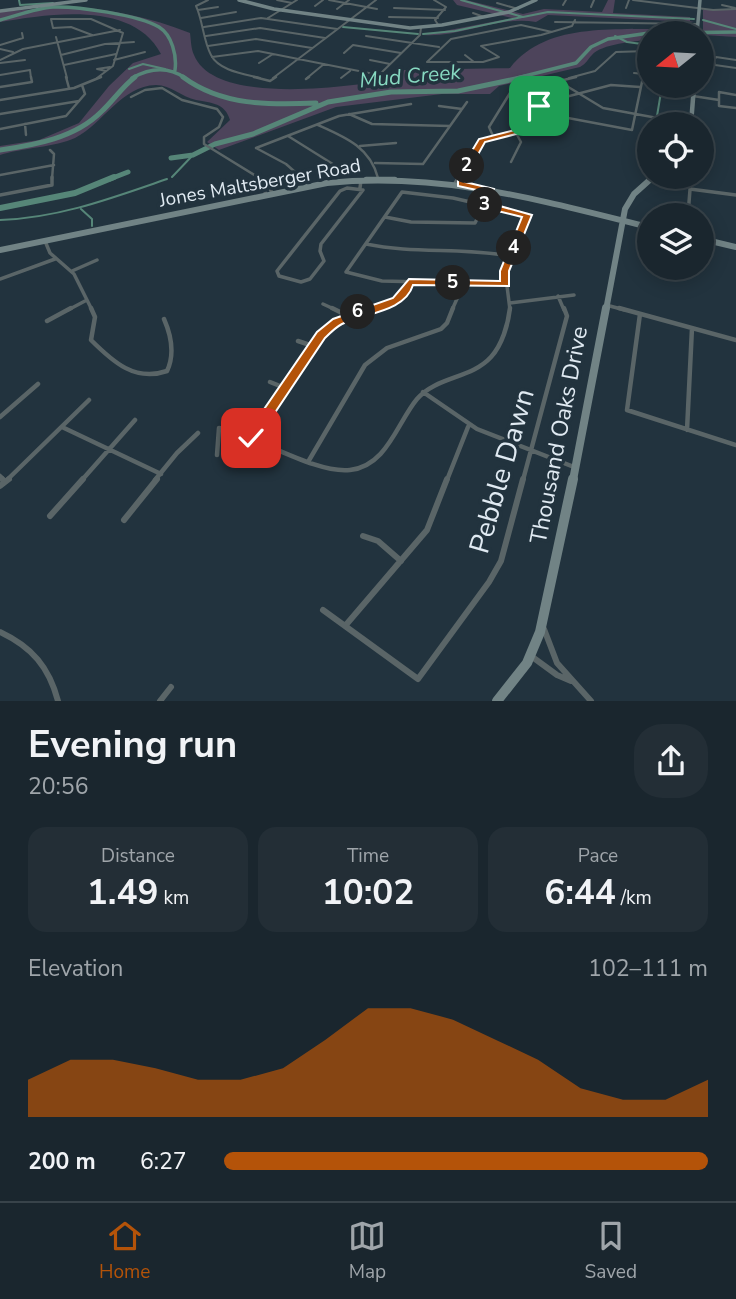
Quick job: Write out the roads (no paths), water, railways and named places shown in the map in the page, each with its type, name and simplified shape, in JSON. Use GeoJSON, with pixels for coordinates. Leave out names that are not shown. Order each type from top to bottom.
{"type":"FeatureCollection","features":[{"type":"Feature","properties":{"kind":"main road"},"geometry":{"type":"LineString","coordinates":[[0,11],[86,0]]}},
{"type":"Feature","properties":{"kind":"main road"},"geometry":{"type":"LineString","coordinates":[[240,0],[349,21],[421,28],[519,9],[536,0]]}},
{"type":"Feature","properties":{"kind":"main road"},"geometry":{"type":"LineString","coordinates":[[699,21],[700,0]]}},
{"type":"Feature","properties":{"kind":"main road","name":"Jones Maltsberger Road"},"geometry":{"type":"LineString","coordinates":[[0,250],[361,178],[418,178],[458,183],[637,224]]}},
{"type":"Feature","properties":{"kind":"main road","name":"Thousand Oaks Drive"},"geometry":{"type":"LineString","coordinates":[[497,701],[531,655],[542,619],[575,468],[626,206],[640,189]]}},
{"type":"Feature","properties":{"kind":"main road"},"geometry":{"type":"LineString","coordinates":[[714,242],[736,247]]}},
{"type":"Feature","properties":{"kind":"street"},"geometry":{"type":"LineString","coordinates":[[208,0],[196,5],[212,57],[229,70],[270,81],[376,0]]}},
{"type":"Feature","properties":{"kind":"street"},"geometry":{"type":"LineString","coordinates":[[277,0],[292,3]]}},
{"type":"Feature","properties":{"kind":"street"},"geometry":{"type":"LineString","coordinates":[[268,18],[297,0]]}},
{"type":"Feature","properties":{"kind":"street"},"geometry":{"type":"LineString","coordinates":[[315,6],[323,0]]}},
{"type":"Feature","properties":{"kind":"street"},"geometry":{"type":"LineString","coordinates":[[329,0],[343,5],[377,9]]}},
{"type":"Feature","properties":{"kind":"street"},"geometry":{"type":"LineString","coordinates":[[337,9],[349,0]]}},
{"type":"Feature","properties":{"kind":"street"},"geometry":{"type":"LineString","coordinates":[[434,0],[444,5],[445,10]]}},
{"type":"Feature","properties":{"kind":"street"},"geometry":{"type":"LineString","coordinates":[[505,0],[497,3],[519,9]]}},
{"type":"Feature","properties":{"kind":"street"},"geometry":{"type":"LineString","coordinates":[[563,5],[566,0]]}},
{"type":"Feature","properties":{"kind":"street"},"geometry":{"type":"LineString","coordinates":[[591,7],[594,0]]}},
{"type":"Feature","properties":{"kind":"street"},"geometry":{"type":"LineString","coordinates":[[626,8],[631,0],[736,9]]}},
{"type":"Feature","properties":{"kind":"street"},"geometry":{"type":"LineString","coordinates":[[653,9],[654,1]]}},
{"type":"Feature","properties":{"kind":"street"},"geometry":{"type":"LineString","coordinates":[[722,5],[736,9]]}},
{"type":"Feature","properties":{"kind":"street"},"geometry":{"type":"LineString","coordinates":[[198,10],[218,6]]}},
{"type":"Feature","properties":{"kind":"street"},"geometry":{"type":"LineString","coordinates":[[394,8],[445,10]]}},
{"type":"Feature","properties":{"kind":"street"},"geometry":{"type":"LineString","coordinates":[[439,26],[435,22],[445,10]]}},
{"type":"Feature","properties":{"kind":"street"},"geometry":{"type":"LineString","coordinates":[[201,18],[236,12]]}},
{"type":"Feature","properties":{"kind":"street"},"geometry":{"type":"LineString","coordinates":[[473,13],[484,17]]}},
{"type":"Feature","properties":{"kind":"street"},"geometry":{"type":"LineString","coordinates":[[389,17],[438,18]]}},
{"type":"Feature","properties":{"kind":"street"},"geometry":{"type":"LineString","coordinates":[[204,27],[268,18],[338,29]]}},
{"type":"Feature","properties":{"kind":"street"},"geometry":{"type":"LineString","coordinates":[[0,100],[82,85],[107,71],[124,34],[120,30],[87,19],[51,19],[53,28],[71,27],[92,35]]}},
{"type":"Feature","properties":{"kind":"street"},"geometry":{"type":"LineString","coordinates":[[555,22],[575,20],[637,24]]}},
{"type":"Feature","properties":{"kind":"street"},"geometry":{"type":"LineString","coordinates":[[552,32],[530,26],[514,26],[449,39],[427,62],[475,62],[498,58],[500,56],[481,46],[552,32],[573,25],[575,20]]}},
{"type":"Feature","properties":{"kind":"street"},"geometry":{"type":"LineString","coordinates":[[206,36],[260,28],[326,38]]}},
{"type":"Feature","properties":{"kind":"street"},"geometry":{"type":"LineString","coordinates":[[212,57],[250,51],[379,75],[422,33],[421,28]]}},
{"type":"Feature","properties":{"kind":"street"},"geometry":{"type":"LineString","coordinates":[[0,62],[13,52],[120,30]]}},
{"type":"Feature","properties":{"kind":"street"},"geometry":{"type":"LineString","coordinates":[[0,47],[23,38],[22,33]]}},
{"type":"Feature","properties":{"kind":"street"},"geometry":{"type":"LineString","coordinates":[[366,36],[440,47]]}},
{"type":"Feature","properties":{"kind":"street"},"geometry":{"type":"LineString","coordinates":[[56,37],[69,88]]}},
{"type":"Feature","properties":{"kind":"street"},"geometry":{"type":"LineString","coordinates":[[208,46],[256,39],[313,48]]}},
{"type":"Feature","properties":{"kind":"street"},"geometry":{"type":"LineString","coordinates":[[504,41],[511,44]]}},
{"type":"Feature","properties":{"kind":"street"},"geometry":{"type":"LineString","coordinates":[[61,55],[121,42],[135,42]]}},
{"type":"Feature","properties":{"kind":"street"},"geometry":{"type":"LineString","coordinates":[[344,52],[353,45],[402,53]]}},
{"type":"Feature","properties":{"kind":"street"},"geometry":{"type":"LineString","coordinates":[[0,47],[13,52]]}},
{"type":"Feature","properties":{"kind":"street"},"geometry":{"type":"LineString","coordinates":[[493,136],[489,127],[510,93],[595,71],[605,64],[610,56],[628,50],[637,50]]}},
{"type":"Feature","properties":{"kind":"street"},"geometry":{"type":"LineString","coordinates":[[114,60],[145,52]]}},
{"type":"Feature","properties":{"kind":"street"},"geometry":{"type":"LineString","coordinates":[[64,65],[116,54]]}},
{"type":"Feature","properties":{"kind":"street"},"geometry":{"type":"LineString","coordinates":[[259,63],[273,54]]}},
{"type":"Feature","properties":{"kind":"street"},"geometry":{"type":"LineString","coordinates":[[465,55],[475,62]]}},
{"type":"Feature","properties":{"kind":"street"},"geometry":{"type":"LineString","coordinates":[[736,60],[715,57],[714,63],[736,68]]}},
{"type":"Feature","properties":{"kind":"street"},"geometry":{"type":"LineString","coordinates":[[0,62],[25,60]]}},
{"type":"Feature","properties":{"kind":"street"},"geometry":{"type":"LineString","coordinates":[[370,60],[391,64]]}},
{"type":"Feature","properties":{"kind":"street"},"geometry":{"type":"LineString","coordinates":[[306,79],[324,64]]}},
{"type":"Feature","properties":{"kind":"street"},"geometry":{"type":"LineString","coordinates":[[107,71],[97,69],[111,67]]}},
{"type":"Feature","properties":{"kind":"street"},"geometry":{"type":"LineString","coordinates":[[0,75],[30,70],[32,82],[0,87]]}},
{"type":"Feature","properties":{"kind":"street"},"geometry":{"type":"LineString","coordinates":[[341,78],[351,70]]}},
{"type":"Feature","properties":{"kind":"street"},"geometry":{"type":"LineString","coordinates":[[560,82],[600,107],[635,115]]}},
{"type":"Feature","properties":{"kind":"street"},"geometry":{"type":"LineString","coordinates":[[458,183],[480,142],[493,136],[516,133],[528,128],[545,102],[617,84],[637,87]]}},
{"type":"Feature","properties":{"kind":"street"},"geometry":{"type":"LineString","coordinates":[[0,129],[63,118],[85,93],[82,85]]}},
{"type":"Feature","properties":{"kind":"street"},"geometry":{"type":"LineString","coordinates":[[131,97],[145,90],[162,88],[182,100],[217,109],[223,117],[222,123],[204,138],[204,144],[261,178],[269,187],[270,195]]}},
{"type":"Feature","properties":{"kind":"street"},"geometry":{"type":"LineString","coordinates":[[736,95],[719,92],[719,106],[736,108]]}},
{"type":"Feature","properties":{"kind":"street"},"geometry":{"type":"LineString","coordinates":[[536,112],[632,130],[638,98]]}},
{"type":"Feature","properties":{"kind":"street"},"geometry":{"type":"LineString","coordinates":[[709,98],[719,99]]}},
{"type":"Feature","properties":{"kind":"street"},"geometry":{"type":"LineString","coordinates":[[0,114],[80,101]]}},
{"type":"Feature","properties":{"kind":"street"},"geometry":{"type":"LineString","coordinates":[[375,163],[424,164],[467,102]]}},
{"type":"Feature","properties":{"kind":"street"},"geometry":{"type":"LineString","coordinates":[[306,187],[304,180],[289,168],[256,148],[348,114],[411,104]]}},
{"type":"Feature","properties":{"kind":"street"},"geometry":{"type":"LineString","coordinates":[[439,106],[462,109]]}},
{"type":"Feature","properties":{"kind":"street"},"geometry":{"type":"LineString","coordinates":[[348,114],[371,126],[426,123],[450,126]]}},
{"type":"Feature","properties":{"kind":"street"},"geometry":{"type":"LineString","coordinates":[[25,124],[26,135]]}},
{"type":"Feature","properties":{"kind":"street"},"geometry":{"type":"LineString","coordinates":[[317,124],[359,146],[375,163],[379,178]]}},
{"type":"Feature","properties":{"kind":"street"},"geometry":{"type":"LineString","coordinates":[[511,162],[521,142],[516,133]]}},
{"type":"Feature","properties":{"kind":"street"},"geometry":{"type":"LineString","coordinates":[[288,136],[336,166]]}},
{"type":"Feature","properties":{"kind":"street"},"geometry":{"type":"LineString","coordinates":[[359,146],[396,143]]}},
{"type":"Feature","properties":{"kind":"street"},"geometry":{"type":"LineString","coordinates":[[0,195],[52,185],[54,154],[50,150]]}},
{"type":"Feature","properties":{"kind":"street"},"geometry":{"type":"LineString","coordinates":[[0,175],[54,165]]}},
{"type":"Feature","properties":{"kind":"street"},"geometry":{"type":"LineString","coordinates":[[261,178],[263,188],[270,195]]}},
{"type":"Feature","properties":{"kind":"street"},"geometry":{"type":"LineString","coordinates":[[360,188],[340,191],[306,232],[277,274],[305,283],[323,263],[321,244],[363,192],[360,188],[361,178]]}},
{"type":"Feature","properties":{"kind":"street"},"geometry":{"type":"LineString","coordinates":[[263,188],[269,187]]}},
{"type":"Feature","properties":{"kind":"street"},"geometry":{"type":"LineString","coordinates":[[701,189],[736,195]]}},
{"type":"Feature","properties":{"kind":"street"},"geometry":{"type":"LineString","coordinates":[[385,217],[411,222],[475,223],[491,191]]}},
{"type":"Feature","properties":{"kind":"street"},"geometry":{"type":"LineString","coordinates":[[217,455],[219,428],[231,430],[308,462],[340,471],[358,469],[373,463],[381,456],[410,406],[423,392],[441,381],[475,369],[492,356],[509,317],[510,303],[505,271],[527,215],[438,195],[402,192],[346,272],[378,281],[506,284]]}},
{"type":"Feature","properties":{"kind":"street"},"geometry":{"type":"LineString","coordinates":[[45,240],[47,249],[72,271],[96,319],[91,340],[117,366],[126,371],[159,374],[169,368],[169,335],[164,320]]}},
{"type":"Feature","properties":{"kind":"street"},"geometry":{"type":"LineString","coordinates":[[366,244],[396,250],[488,252],[510,256]]}},
{"type":"Feature","properties":{"kind":"street"},"geometry":{"type":"LineString","coordinates":[[0,279],[22,273],[55,258]]}},
{"type":"Feature","properties":{"kind":"street"},"geometry":{"type":"LineString","coordinates":[[72,271],[97,260]]}},
{"type":"Feature","properties":{"kind":"street"},"geometry":{"type":"LineString","coordinates":[[251,438],[326,330],[348,316],[396,300],[406,291],[409,282]]}},
{"type":"Feature","properties":{"kind":"street"},"geometry":{"type":"LineString","coordinates":[[308,462],[365,365],[387,348],[441,329],[447,323],[464,283]]}},
{"type":"Feature","properties":{"kind":"street"},"geometry":{"type":"LineString","coordinates":[[510,303],[575,295]]}},
{"type":"Feature","properties":{"kind":"street","name":"Pebble Dawn"},"geometry":{"type":"LineString","coordinates":[[345,626],[418,679],[496,571],[567,316],[558,296]]}},
{"type":"Feature","properties":{"kind":"street"},"geometry":{"type":"LineString","coordinates":[[47,321],[85,300]]}},
{"type":"Feature","properties":{"kind":"street"},"geometry":{"type":"LineString","coordinates":[[323,304],[348,316]]}},
{"type":"Feature","properties":{"kind":"street"},"geometry":{"type":"LineString","coordinates":[[606,305],[736,340]]}},
{"type":"Feature","properties":{"kind":"street"},"geometry":{"type":"LineString","coordinates":[[640,314],[627,410],[736,445]]}},
{"type":"Feature","properties":{"kind":"street"},"geometry":{"type":"LineString","coordinates":[[687,430],[692,328]]}},
{"type":"Feature","properties":{"kind":"street"},"geometry":{"type":"LineString","coordinates":[[298,341],[313,346]]}},
{"type":"Feature","properties":{"kind":"street"},"geometry":{"type":"LineString","coordinates":[[270,382],[285,388]]}},
{"type":"Feature","properties":{"kind":"street"},"geometry":{"type":"LineString","coordinates":[[0,417],[38,384]]}},
{"type":"Feature","properties":{"kind":"street"},"geometry":{"type":"LineString","coordinates":[[423,392],[468,427],[575,468]]}},
{"type":"Feature","properties":{"kind":"street"},"geometry":{"type":"LineString","coordinates":[[0,476],[3,484],[89,400]]}},
{"type":"Feature","properties":{"kind":"street"},"geometry":{"type":"LineString","coordinates":[[50,516],[135,420]]}},
{"type":"Feature","properties":{"kind":"street"},"geometry":{"type":"LineString","coordinates":[[62,427],[161,474]]}},
{"type":"Feature","properties":{"kind":"street"},"geometry":{"type":"LineString","coordinates":[[323,610],[345,626],[427,530],[468,427]]}},
{"type":"Feature","properties":{"kind":"street"},"geometry":{"type":"LineString","coordinates":[[124,520],[177,453],[198,433]]}},
{"type":"Feature","properties":{"kind":"street"},"geometry":{"type":"LineString","coordinates":[[363,536],[378,541],[401,561]]}},
{"type":"Feature","properties":{"kind":"street"},"geometry":{"type":"LineString","coordinates":[[542,619],[551,651],[572,682],[591,701]]}},
{"type":"Feature","properties":{"kind":"street"},"geometry":{"type":"LineString","coordinates":[[0,632],[29,646],[43,660],[54,683],[58,701]]}},
{"type":"Feature","properties":{"kind":"street"},"geometry":{"type":"LineString","coordinates":[[531,655],[557,675],[572,682]]}},
{"type":"Feature","properties":{"kind":"street"},"geometry":{"type":"LineString","coordinates":[[159,701],[171,687]]}},
{"type":"Feature","properties":{"kind":"waterway"},"geometry":{"type":"LineString","coordinates":[[19,0],[20,5],[53,3]]}},
{"type":"Feature","properties":{"kind":"waterway"},"geometry":{"type":"LineString","coordinates":[[461,0],[504,12]]}},
{"type":"Feature","properties":{"kind":"waterway"},"geometry":{"type":"LineString","coordinates":[[0,20],[53,7],[123,15],[150,23],[164,31],[174,52],[175,70]]}},
{"type":"Feature","properties":{"kind":"waterway"},"geometry":{"type":"LineString","coordinates":[[509,13],[523,17],[548,12],[694,19]]}},
{"type":"Feature","properties":{"kind":"waterway"},"geometry":{"type":"LineString","coordinates":[[423,34],[455,31],[522,17]]}},
{"type":"Feature","properties":{"kind":"waterway"},"geometry":{"type":"LineString","coordinates":[[703,20],[736,29]]}},
{"type":"Feature","properties":{"kind":"waterway"},"geometry":{"type":"LineString","coordinates":[[343,27],[418,34]]}},
{"type":"Feature","properties":{"kind":"waterway","name":"Mud Creek"},"geometry":{"type":"LineString","coordinates":[[714,32],[736,32]]}},
{"type":"Feature","properties":{"kind":"waterway","name":"Mud Creek"},"geometry":{"type":"LineString","coordinates":[[517,78],[576,63],[591,47],[608,39],[637,35]]}},
{"type":"Feature","properties":{"kind":"waterway"},"geometry":{"type":"LineString","coordinates":[[615,36],[637,43]]}},
{"type":"Feature","properties":{"kind":"waterway"},"geometry":{"type":"LineString","coordinates":[[129,69],[143,64],[165,69]]}},
{"type":"Feature","properties":{"kind":"waterway"},"geometry":{"type":"LineString","coordinates":[[132,78],[159,70],[185,78]]}},
{"type":"Feature","properties":{"kind":"waterway"},"geometry":{"type":"LineString","coordinates":[[0,150],[40,143],[79,128],[101,112],[135,77]]}},
{"type":"Feature","properties":{"kind":"waterway"},"geometry":{"type":"LineString","coordinates":[[183,77],[214,94],[246,102],[316,103]]}},
{"type":"Feature","properties":{"kind":"waterway","name":"Mud Creek"},"geometry":{"type":"LineString","coordinates":[[171,158],[193,155],[215,144],[253,134],[328,102],[391,92],[458,91],[525,77]]}},
{"type":"Feature","properties":{"kind":"waterway"},"geometry":{"type":"LineString","coordinates":[[658,112],[660,98]]}},
{"type":"Feature","properties":{"kind":"waterway"},"geometry":{"type":"LineString","coordinates":[[172,177],[193,155]]}},
{"type":"Feature","properties":{"kind":"waterway","name":"Mud Creek"},"geometry":{"type":"LineString","coordinates":[[110,179],[128,172]]}},
{"type":"Feature","properties":{"kind":"waterway","name":"Mud Creek"},"geometry":{"type":"LineString","coordinates":[[0,208],[75,193],[114,177]]}},
{"type":"Feature","properties":{"kind":"waterway"},"geometry":{"type":"LineString","coordinates":[[0,220],[64,211],[167,179]]}},
{"type":"Feature","properties":{"kind":"waterway"},"geometry":{"type":"LineString","coordinates":[[81,209],[92,219],[92,226]]}}]}
